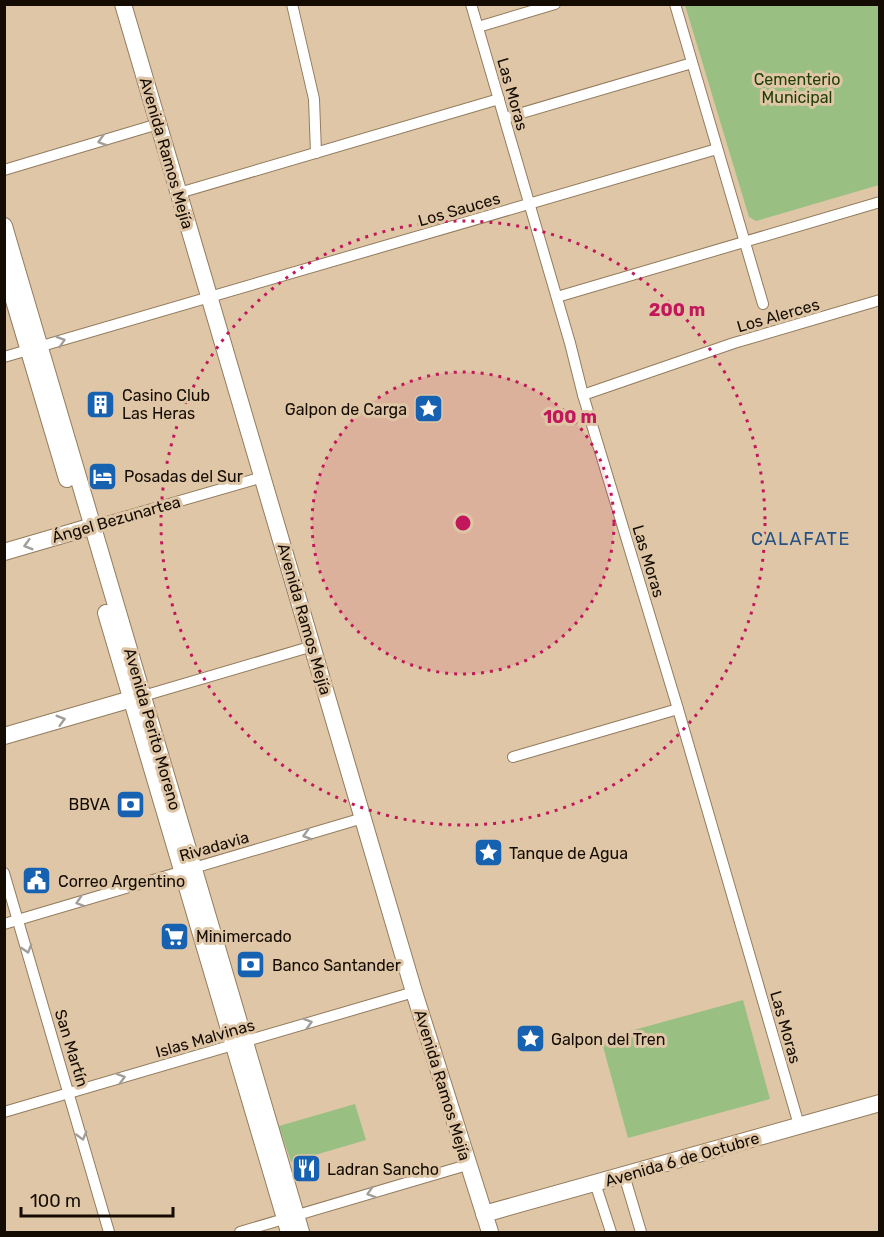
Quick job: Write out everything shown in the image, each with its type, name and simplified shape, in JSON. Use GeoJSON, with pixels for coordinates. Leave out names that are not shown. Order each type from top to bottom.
{"type":"FeatureCollection","features":[{"type":"Feature","properties":{"kind":"main road","name":"Avenida Ramos Mejía"},"geometry":{"type":"LineString","coordinates":[[123,4],[414,992],[490,1233]]}},
{"type":"Feature","properties":{"kind":"main road","name":"Avenida Perito Moreno"},"geometry":{"type":"LineString","coordinates":[[4,226],[34,348],[290,1223],[301,1233]]}},
{"type":"Feature","properties":{"kind":"main road","name":"Avenida Perito Moreno"},"geometry":{"type":"LineString","coordinates":[[4,267],[34,348]]}},
{"type":"Feature","properties":{"kind":"main road","name":"Ángel Bezunartea"},"geometry":{"type":"LineString","coordinates":[[4,552],[87,528]]}},
{"type":"Feature","properties":{"kind":"main road"},"geometry":{"type":"LineString","coordinates":[[4,736],[137,697]]}},
{"type":"Feature","properties":{"kind":"main road","name":"Avenida 6 de Octubre"},"geometry":{"type":"LineString","coordinates":[[484,1214],[879,1102]]}},
{"type":"Feature","properties":{"kind":"street"},"geometry":{"type":"LineString","coordinates":[[292,4],[314,99],[316,153]]}},
{"type":"Feature","properties":{"kind":"street","name":"Las Moras"},"geometry":{"type":"LineString","coordinates":[[471,4],[557,297],[583,395],[678,709],[799,1125]]}},
{"type":"Feature","properties":{"kind":"street"},"geometry":{"type":"LineString","coordinates":[[478,27],[555,4]]}},
{"type":"Feature","properties":{"kind":"street"},"geometry":{"type":"LineString","coordinates":[[675,4],[763,304]]}},
{"type":"Feature","properties":{"kind":"street"},"geometry":{"type":"LineString","coordinates":[[504,118],[692,63]]}},
{"type":"Feature","properties":{"kind":"street"},"geometry":{"type":"LineString","coordinates":[[179,193],[499,99]]}},
{"type":"Feature","properties":{"kind":"street"},"geometry":{"type":"LineString","coordinates":[[4,170],[158,124]]}},
{"type":"Feature","properties":{"kind":"street","name":"Los Sauces"},"geometry":{"type":"LineString","coordinates":[[4,357],[717,149]]}},
{"type":"Feature","properties":{"kind":"street"},"geometry":{"type":"LineString","coordinates":[[557,297],[879,202]]}},
{"type":"Feature","properties":{"kind":"street","name":"Los Alerces"},"geometry":{"type":"LineString","coordinates":[[583,395],[734,343],[879,300]]}},
{"type":"Feature","properties":{"kind":"street","name":"Ángel Bezunartea"},"geometry":{"type":"LineString","coordinates":[[87,528],[263,477]]}},
{"type":"Feature","properties":{"kind":"street"},"geometry":{"type":"LineString","coordinates":[[137,697],[313,646]]}},
{"type":"Feature","properties":{"kind":"street"},"geometry":{"type":"LineString","coordinates":[[513,757],[678,709]]}},
{"type":"Feature","properties":{"kind":"street","name":"Rivadavia"},"geometry":{"type":"LineString","coordinates":[[4,924],[363,818]]}},
{"type":"Feature","properties":{"kind":"street","name":"San Martín"},"geometry":{"type":"LineString","coordinates":[[4,873],[110,1233]]}},
{"type":"Feature","properties":{"kind":"street","name":"Islas Malvinas"},"geometry":{"type":"LineString","coordinates":[[4,1112],[414,992]]}},
{"type":"Feature","properties":{"kind":"street"},"geometry":{"type":"LineString","coordinates":[[240,1233],[290,1223],[467,1165]]}},
{"type":"Feature","properties":{"kind":"street"},"geometry":{"type":"LineString","coordinates":[[624,1175],[641,1233]]}},
{"type":"Feature","properties":{"kind":"street"},"geometry":{"type":"LineString","coordinates":[[595,1183],[611,1233]]}},
{"type":"Feature","properties":{"kind":"green space","name":"Cementerio Municipal"},"geometry":{"type":"Polygon","coordinates":[[[685,5],[879,5],[879,185],[756,221],[749,217],[685,5]]]}},
{"type":"Feature","properties":{"kind":"green space"},"geometry":{"type":"Polygon","coordinates":[[[743,1000],[770,1099],[628,1138],[601,1039],[743,1000]]]}},
{"type":"Feature","properties":{"kind":"green space"},"geometry":{"type":"Polygon","coordinates":[[[355,1104],[366,1140],[291,1162],[279,1126],[355,1104]]]}},
{"type":"Feature","properties":{"kind":"place","name":"Casino Club Las Heras"},"geometry":{"type":"Point","coordinates":[101,404]}},
{"type":"Feature","properties":{"kind":"place","name":"Galpon de Carga"},"geometry":{"type":"Point","coordinates":[428,409]}},
{"type":"Feature","properties":{"kind":"place","name":"Posadas del Sur"},"geometry":{"type":"Point","coordinates":[103,476]}},
{"type":"Feature","properties":{"kind":"place","name":"BBVA"},"geometry":{"type":"Point","coordinates":[131,804]}},
{"type":"Feature","properties":{"kind":"place","name":"Tanque de Agua"},"geometry":{"type":"Point","coordinates":[488,853]}},
{"type":"Feature","properties":{"kind":"place","name":"Correo Argentino"},"geometry":{"type":"Point","coordinates":[37,881]}},
{"type":"Feature","properties":{"kind":"place","name":"Minimercado"},"geometry":{"type":"Point","coordinates":[175,936]}},
{"type":"Feature","properties":{"kind":"place","name":"Banco Santander"},"geometry":{"type":"Point","coordinates":[251,965]}},
{"type":"Feature","properties":{"kind":"place","name":"Galpon del Tren"},"geometry":{"type":"Point","coordinates":[530,1039]}},
{"type":"Feature","properties":{"kind":"place","name":"Ladran Sancho"},"geometry":{"type":"Point","coordinates":[306,1169]}},
{"type":"Feature","properties":{"kind":"district","name":"CALAFATE"},"geometry":{"type":"Point","coordinates":[801,539]}}]}
